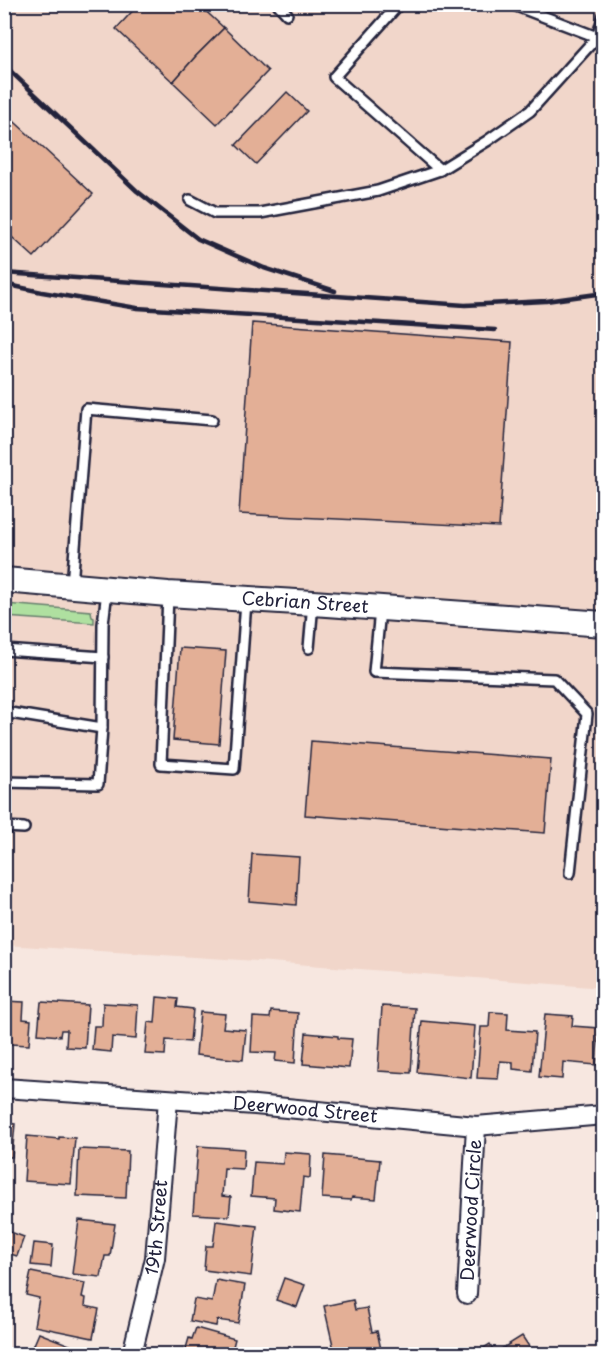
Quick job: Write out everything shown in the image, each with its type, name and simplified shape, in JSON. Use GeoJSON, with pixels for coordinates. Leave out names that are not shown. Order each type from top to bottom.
{"type":"FeatureCollection","features":[{"type":"Feature","properties":{"kind":"street","name":"Cebrian Street"},"geometry":{"type":"LineString","coordinates":[[4,580],[168,594],[603,624]]}},
{"type":"Feature","properties":{"kind":"street","name":"Deerwood Street"},"geometry":{"type":"LineString","coordinates":[[4,1088],[255,1105],[476,1126],[603,1115]]}},
{"type":"Feature","properties":{"kind":"street","name":"19th Street"},"geometry":{"type":"LineString","coordinates":[[132,1354],[156,1258],[168,1100]]}},
{"type":"Feature","properties":{"kind":"street","name":"Deerwood Circle"},"geometry":{"type":"LineString","coordinates":[[467,1294],[476,1126]]}},
{"type":"Feature","properties":{"kind":"lane"},"geometry":{"type":"LineString","coordinates":[[278,4],[287,14]]}},
{"type":"Feature","properties":{"kind":"lane"},"geometry":{"type":"LineString","coordinates":[[399,4],[334,78],[440,170]]}},
{"type":"Feature","properties":{"kind":"lane"},"geometry":{"type":"LineString","coordinates":[[511,4],[597,37]]}},
{"type":"Feature","properties":{"kind":"lane"},"geometry":{"type":"LineString","coordinates":[[190,200],[215,213],[260,213],[378,191],[440,170],[530,111],[597,37],[603,15]]}},
{"type":"Feature","properties":{"kind":"lane"},"geometry":{"type":"LineString","coordinates":[[72,585],[86,409],[212,420]]}},
{"type":"Feature","properties":{"kind":"lane"},"geometry":{"type":"LineString","coordinates":[[4,782],[98,784],[107,589]]}},
{"type":"Feature","properties":{"kind":"lane"},"geometry":{"type":"LineString","coordinates":[[168,594],[161,764],[234,769],[246,599]]}},
{"type":"Feature","properties":{"kind":"lane"},"geometry":{"type":"LineString","coordinates":[[309,648],[313,603]]}},
{"type":"Feature","properties":{"kind":"lane"},"geometry":{"type":"LineString","coordinates":[[380,608],[374,672],[554,679],[587,714],[570,873]]}},
{"type":"Feature","properties":{"kind":"lane"},"geometry":{"type":"LineString","coordinates":[[4,650],[103,657]]}},
{"type":"Feature","properties":{"kind":"lane"},"geometry":{"type":"LineString","coordinates":[[4,712],[102,728]]}},
{"type":"Feature","properties":{"kind":"lane"},"geometry":{"type":"LineString","coordinates":[[4,826],[24,828]]}},
{"type":"Feature","properties":{"kind":"shaded area"},"geometry":{"type":"Polygon","coordinates":[[[4,5],[603,5],[603,988],[257,961],[5,945],[4,5]]]}},
{"type":"Feature","properties":{"kind":"green space"},"geometry":{"type":"Polygon","coordinates":[[[5,604],[91,611],[94,623],[5,617],[5,604]]]}},
{"type":"Feature","properties":{"kind":"building"},"geometry":{"type":"Polygon","coordinates":[[[139,4],[198,4],[224,28],[173,82],[116,29],[139,4]]]}},
{"type":"Feature","properties":{"kind":"building"},"geometry":{"type":"Polygon","coordinates":[[[224,28],[268,71],[217,124],[173,82],[224,28]]]}},
{"type":"Feature","properties":{"kind":"building"},"geometry":{"type":"Polygon","coordinates":[[[287,92],[307,111],[256,164],[236,145],[287,92]]]}},
{"type":"Feature","properties":{"kind":"building"},"geometry":{"type":"Polygon","coordinates":[[[4,112],[93,194],[34,257],[4,230],[4,112]]]}},
{"type":"Feature","properties":{"kind":"building"},"geometry":{"type":"Polygon","coordinates":[[[252,323],[512,342],[499,527],[239,514],[252,323]]]}},
{"type":"Feature","properties":{"kind":"building"},"geometry":{"type":"Polygon","coordinates":[[[180,648],[226,651],[219,744],[173,740],[180,648]]]}},
{"type":"Feature","properties":{"kind":"building"},"geometry":{"type":"Polygon","coordinates":[[[311,741],[551,759],[545,833],[305,815],[311,741]]]}},
{"type":"Feature","properties":{"kind":"building"},"geometry":{"type":"Polygon","coordinates":[[[252,854],[299,857],[296,905],[249,901],[252,854]]]}},
{"type":"Feature","properties":{"kind":"building"},"geometry":{"type":"Polygon","coordinates":[[[157,997],[178,999],[177,1007],[193,1009],[190,1042],[166,1040],[165,1055],[145,1054],[148,1022],[155,1023],[157,997]]]}},
{"type":"Feature","properties":{"kind":"building"},"geometry":{"type":"Polygon","coordinates":[[[4,1001],[24,1002],[23,1019],[31,1020],[29,1045],[10,1044],[11,1032],[4,1032],[4,1001]]]}},
{"type":"Feature","properties":{"kind":"building"},"geometry":{"type":"Polygon","coordinates":[[[41,1002],[88,1005],[85,1048],[66,1047],[67,1030],[61,1030],[60,1036],[38,1034],[41,1002]]]}},
{"type":"Feature","properties":{"kind":"building"},"geometry":{"type":"Polygon","coordinates":[[[103,1003],[138,1005],[136,1039],[112,1037],[111,1052],[92,1050],[94,1026],[102,1026],[103,1003]]]}},
{"type":"Feature","properties":{"kind":"building"},"geometry":{"type":"Polygon","coordinates":[[[382,1006],[415,1008],[411,1073],[378,1071],[382,1006]]]}},
{"type":"Feature","properties":{"kind":"building"},"geometry":{"type":"Polygon","coordinates":[[[271,1011],[298,1013],[295,1063],[275,1061],[276,1053],[251,1052],[253,1017],[270,1018],[271,1011]]]}},
{"type":"Feature","properties":{"kind":"building"},"geometry":{"type":"Polygon","coordinates":[[[200,1012],[225,1014],[223,1028],[246,1030],[243,1060],[196,1055],[200,1012]]]}},
{"type":"Feature","properties":{"kind":"building"},"geometry":{"type":"Polygon","coordinates":[[[490,1012],[508,1013],[507,1030],[535,1032],[532,1071],[513,1069],[513,1062],[500,1061],[498,1079],[477,1078],[481,1027],[489,1027],[490,1012]]]}},
{"type":"Feature","properties":{"kind":"building"},"geometry":{"type":"Polygon","coordinates":[[[545,1014],[573,1016],[572,1026],[599,1028],[596,1065],[563,1062],[562,1079],[539,1077],[545,1014]]]}},
{"type":"Feature","properties":{"kind":"building"},"geometry":{"type":"Polygon","coordinates":[[[422,1021],[475,1026],[471,1078],[417,1072],[422,1021]]]}},
{"type":"Feature","properties":{"kind":"building"},"geometry":{"type":"Polygon","coordinates":[[[306,1033],[352,1039],[349,1068],[303,1064],[306,1033]]]}},
{"type":"Feature","properties":{"kind":"building"},"geometry":{"type":"Polygon","coordinates":[[[4,1123],[15,1124],[12,1157],[4,1157],[4,1123]]]}},
{"type":"Feature","properties":{"kind":"building"},"geometry":{"type":"Polygon","coordinates":[[[27,1136],[75,1138],[71,1184],[24,1181],[27,1136]]]}},
{"type":"Feature","properties":{"kind":"building"},"geometry":{"type":"Polygon","coordinates":[[[198,1146],[244,1149],[243,1169],[224,1168],[222,1196],[231,1197],[229,1216],[193,1214],[198,1146]]]}},
{"type":"Feature","properties":{"kind":"building"},"geometry":{"type":"Polygon","coordinates":[[[79,1149],[128,1151],[126,1198],[77,1196],[79,1149]]]}},
{"type":"Feature","properties":{"kind":"building"},"geometry":{"type":"Polygon","coordinates":[[[284,1152],[311,1154],[310,1178],[303,1177],[300,1212],[274,1209],[275,1198],[251,1196],[254,1162],[283,1164],[284,1152]]]}},
{"type":"Feature","properties":{"kind":"building"},"geometry":{"type":"Polygon","coordinates":[[[325,1155],[380,1160],[376,1199],[322,1198],[325,1155]]]}},
{"type":"Feature","properties":{"kind":"building"},"geometry":{"type":"Polygon","coordinates":[[[79,1220],[115,1224],[110,1256],[105,1256],[101,1277],[72,1274],[79,1220]]]}},
{"type":"Feature","properties":{"kind":"building"},"geometry":{"type":"Polygon","coordinates":[[[216,1221],[257,1226],[251,1276],[204,1270],[206,1246],[213,1246],[216,1221]]]}},
{"type":"Feature","properties":{"kind":"building"},"geometry":{"type":"Polygon","coordinates":[[[5,1230],[24,1237],[17,1256],[4,1252],[5,1230]]]}},
{"type":"Feature","properties":{"kind":"building"},"geometry":{"type":"Polygon","coordinates":[[[34,1243],[53,1245],[51,1267],[31,1265],[34,1243]]]}},
{"type":"Feature","properties":{"kind":"building"},"geometry":{"type":"Polygon","coordinates":[[[31,1272],[85,1283],[82,1297],[86,1298],[85,1306],[99,1309],[93,1338],[34,1326],[39,1298],[26,1295],[31,1272]]]}},
{"type":"Feature","properties":{"kind":"building"},"geometry":{"type":"Polygon","coordinates":[[[284,1278],[305,1285],[297,1307],[276,1300],[284,1278]]]}},
{"type":"Feature","properties":{"kind":"building"},"geometry":{"type":"Polygon","coordinates":[[[216,1280],[245,1285],[238,1323],[217,1320],[216,1326],[190,1321],[194,1299],[212,1302],[216,1280]]]}},
{"type":"Feature","properties":{"kind":"building"},"geometry":{"type":"Polygon","coordinates":[[[353,1300],[355,1310],[367,1308],[372,1332],[377,1331],[382,1354],[335,1354],[324,1306],[353,1300]]]}},
{"type":"Feature","properties":{"kind":"building"},"geometry":{"type":"Polygon","coordinates":[[[196,1328],[235,1339],[231,1354],[178,1354],[180,1350],[185,1352],[189,1338],[192,1339],[196,1328]]]}},
{"type":"Feature","properties":{"kind":"building"},"geometry":{"type":"Polygon","coordinates":[[[39,1333],[80,1349],[78,1352],[82,1354],[30,1354],[39,1333]]]}},
{"type":"Feature","properties":{"kind":"building"},"geometry":{"type":"Polygon","coordinates":[[[522,1336],[534,1354],[474,1354],[490,1344],[495,1353],[522,1336]]]}},
{"type":"Feature","properties":{"kind":"railway"},"geometry":{"type":"LineString","coordinates":[[4,65],[137,191],[198,239],[264,268],[335,291]]}},
{"type":"Feature","properties":{"kind":"railway"},"geometry":{"type":"LineString","coordinates":[[4,273],[465,305],[546,301],[604,293]]}},
{"type":"Feature","properties":{"kind":"railway"},"geometry":{"type":"LineString","coordinates":[[4,284],[137,308],[495,330]]}}]}
